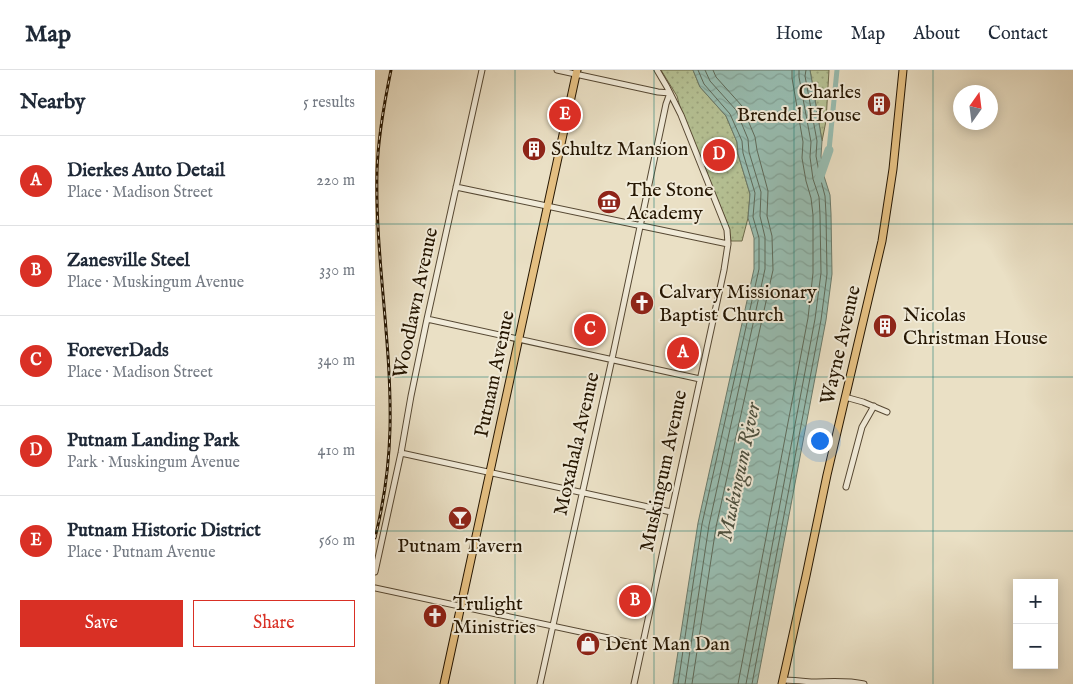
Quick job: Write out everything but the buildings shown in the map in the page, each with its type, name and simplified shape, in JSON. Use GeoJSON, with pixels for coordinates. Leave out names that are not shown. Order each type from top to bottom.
{"type":"FeatureCollection","features":[{"type":"Feature","properties":{"kind":"main road","name":"Wayne Avenue"},"geometry":{"type":"LineString","coordinates":[[782,682],[827,475],[880,249],[888,207],[903,70]]}},
{"type":"Feature","properties":{"kind":"main road","name":"Putnam Avenue"},"geometry":{"type":"LineString","coordinates":[[444,684],[577,72]]}},
{"type":"Feature","properties":{"kind":"street","name":"Woodlawn Avenue"},"geometry":{"type":"LineString","coordinates":[[375,572],[401,453],[427,319],[482,70]]}},
{"type":"Feature","properties":{"kind":"street"},"geometry":{"type":"LineString","coordinates":[[557,70],[577,72],[658,92],[670,93]]}},
{"type":"Feature","properties":{"kind":"street","name":"Muskingum Avenue"},"geometry":{"type":"LineString","coordinates":[[634,684],[724,270],[728,244],[727,230],[713,193],[670,93],[657,70]]}},
{"type":"Feature","properties":{"kind":"street","name":"Moxahala Avenue"},"geometry":{"type":"LineString","coordinates":[[540,684],[666,104],[670,93]]}},
{"type":"Feature","properties":{"kind":"street"},"geometry":{"type":"LineString","coordinates":[[456,186],[728,244]]}},
{"type":"Feature","properties":{"kind":"street"},"geometry":{"type":"LineString","coordinates":[[427,319],[700,379]]}},
{"type":"Feature","properties":{"kind":"street"},"geometry":{"type":"LineString","coordinates":[[845,397],[887,412]]}},
{"type":"Feature","properties":{"kind":"street"},"geometry":{"type":"LineString","coordinates":[[846,487],[862,427],[874,406]]}},
{"type":"Feature","properties":{"kind":"street"},"geometry":{"type":"LineString","coordinates":[[401,453],[671,512]]}},
{"type":"Feature","properties":{"kind":"street"},"geometry":{"type":"LineString","coordinates":[[375,588],[641,645]]}},
{"type":"Feature","properties":{"kind":"street"},"geometry":{"type":"LineString","coordinates":[[782,682],[855,682],[864,684]]}},
{"type":"Feature","properties":{"kind":"green space"},"geometry":{"type":"Polygon","coordinates":[[[661,70],[693,70],[700,87],[726,116],[737,142],[738,154],[750,194],[748,218],[742,241],[731,241],[728,225],[677,96],[661,70]]]}},
{"type":"Feature","properties":{"kind":"green space"},"geometry":{"type":"Polygon","coordinates":[[[810,70],[829,70],[826,121],[822,141],[810,70]]]}},
{"type":"Feature","properties":{"kind":"water"},"geometry":{"type":"Polygon","coordinates":[[[693,70],[810,70],[822,141],[821,156],[824,176],[830,195],[832,274],[826,320],[757,684],[673,684],[698,523],[754,269],[754,238],[748,218],[750,194],[738,154],[737,142],[726,116],[700,87],[693,70]]]}},
{"type":"Feature","properties":{"kind":"waterway"},"geometry":{"type":"LineString","coordinates":[[829,150],[837,70]]}},
{"type":"Feature","properties":{"kind":"waterway","name":"Muskingum River"},"geometry":{"type":"LineString","coordinates":[[819,179],[829,150]]}},
{"type":"Feature","properties":{"kind":"railway"},"geometry":{"type":"LineString","coordinates":[[375,538],[389,457],[390,429],[389,364],[378,236],[377,171],[382,121],[391,70]]}},
{"type":"Feature","properties":{"kind":"place","name":"Charles Brendel House"},"geometry":{"type":"Point","coordinates":[879,104]}},
{"type":"Feature","properties":{"kind":"place","name":"Putnam Historic District"},"geometry":{"type":"Point","coordinates":[565,115]}},
{"type":"Feature","properties":{"kind":"place","name":"Schultz Mansion"},"geometry":{"type":"Point","coordinates":[534,149]}},
{"type":"Feature","properties":{"kind":"place","name":"Putnam Landing Park"},"geometry":{"type":"Point","coordinates":[719,155]}},
{"type":"Feature","properties":{"kind":"place","name":"The Stone Academy"},"geometry":{"type":"Point","coordinates":[609,202]}},
{"type":"Feature","properties":{"kind":"place","name":"Calvary Missionary Baptist Church"},"geometry":{"type":"Point","coordinates":[642,303]}},
{"type":"Feature","properties":{"kind":"place","name":"Nicolas Christman House"},"geometry":{"type":"Point","coordinates":[885,326]}},
{"type":"Feature","properties":{"kind":"place","name":"ForeverDads"},"geometry":{"type":"Point","coordinates":[590,330]}},
{"type":"Feature","properties":{"kind":"place","name":"Dierkes Auto Detail"},"geometry":{"type":"Point","coordinates":[683,353]}},
{"type":"Feature","properties":{"kind":"place","name":"Putnam Tavern"},"geometry":{"type":"Point","coordinates":[460,518]}},
{"type":"Feature","properties":{"kind":"place","name":"Zanesville Steel"},"geometry":{"type":"Point","coordinates":[635,601]}},
{"type":"Feature","properties":{"kind":"place","name":"Trulight Ministries"},"geometry":{"type":"Point","coordinates":[435,616]}},
{"type":"Feature","properties":{"kind":"place","name":"Dent Man Dan"},"geometry":{"type":"Point","coordinates":[588,644]}}]}
